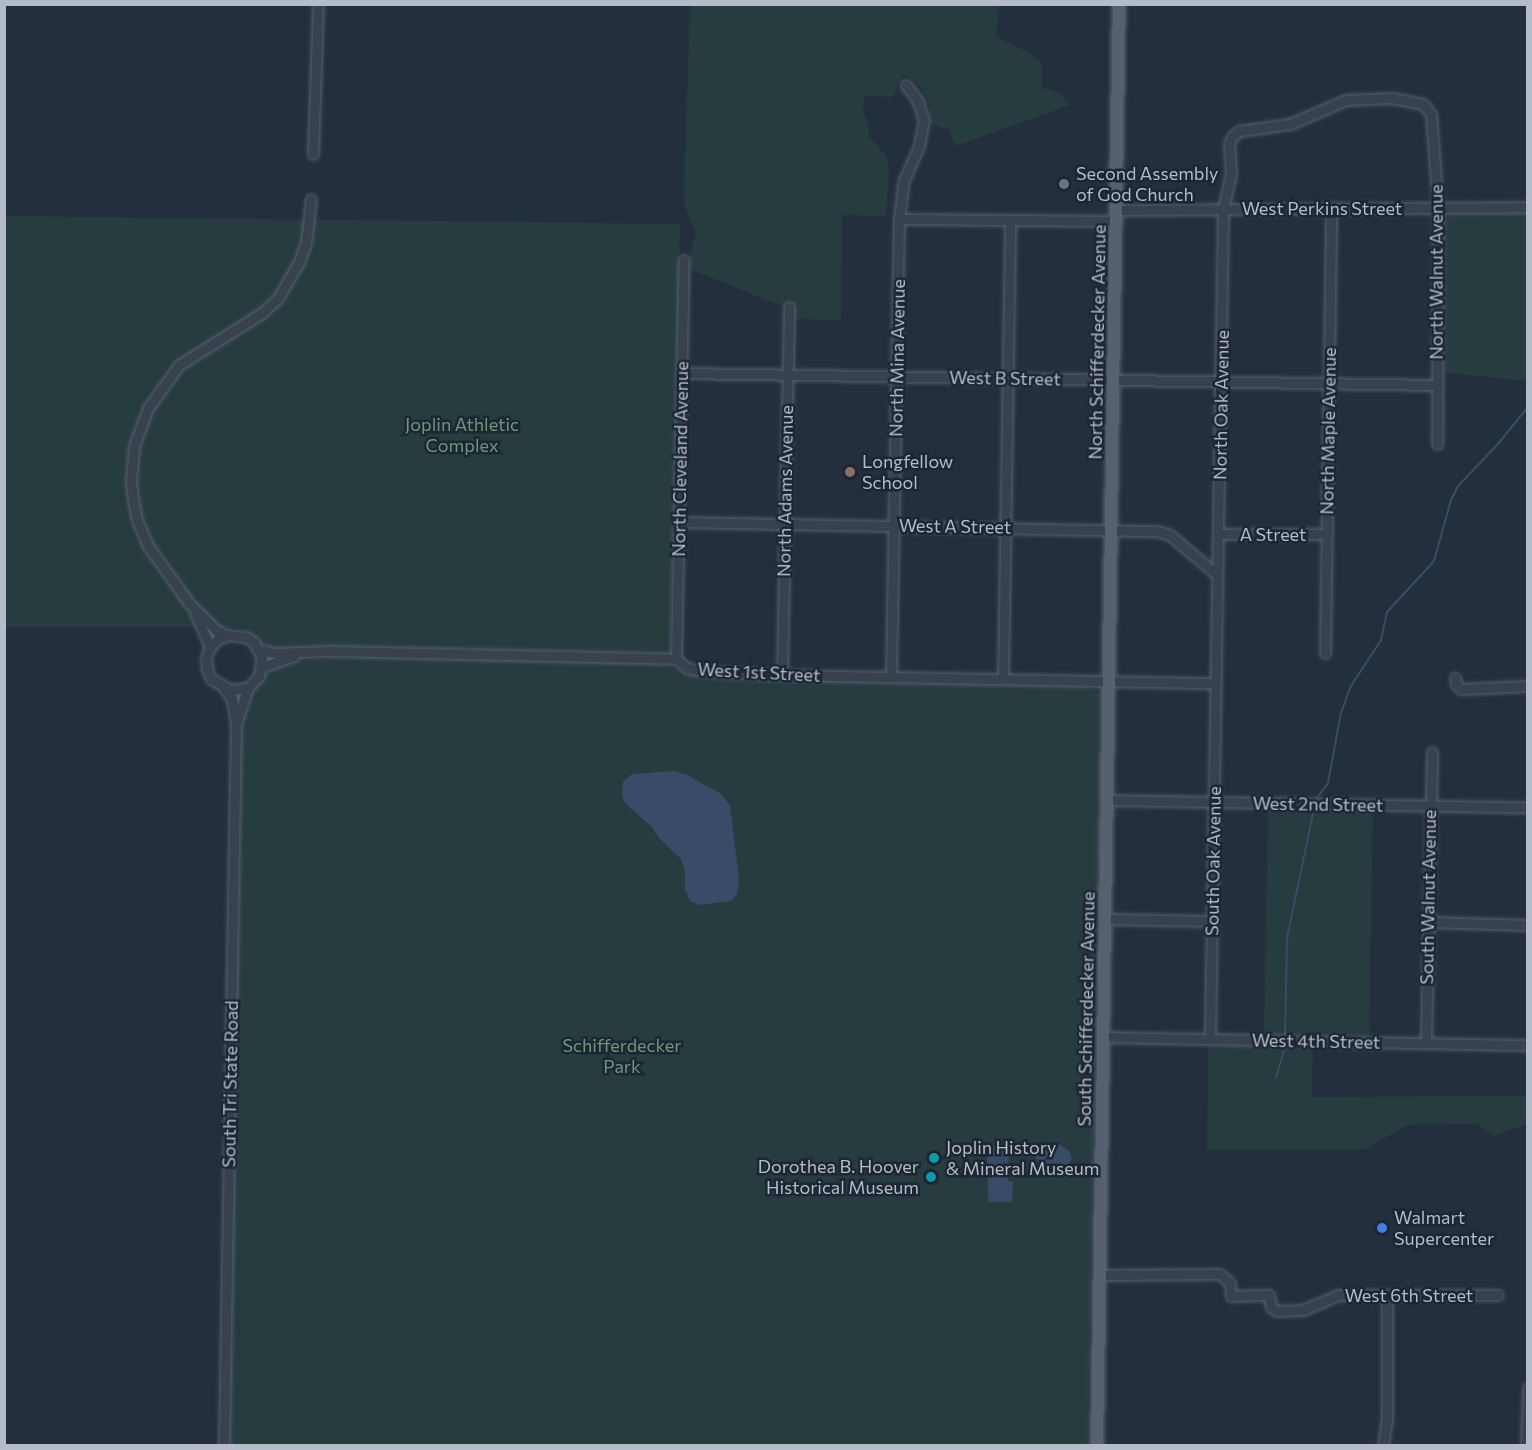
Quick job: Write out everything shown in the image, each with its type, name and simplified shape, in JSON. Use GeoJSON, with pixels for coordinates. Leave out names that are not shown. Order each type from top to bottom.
{"type":"FeatureCollection","features":[{"type":"Feature","properties":{"kind":"main road","name":"North Schifferdecker Avenue"},"geometry":{"type":"LineString","coordinates":[[1109,680],[1119,4]]}},
{"type":"Feature","properties":{"kind":"main road","name":"South Schifferdecker Avenue"},"geometry":{"type":"LineString","coordinates":[[1097,1446],[1109,680]]}},
{"type":"Feature","properties":{"kind":"street"},"geometry":{"type":"LineString","coordinates":[[313,154],[318,4]]}},
{"type":"Feature","properties":{"kind":"street","name":"North Mina Avenue"},"geometry":{"type":"LineString","coordinates":[[891,676],[899,219],[904,180],[919,146],[924,121],[918,101],[906,85]]}},
{"type":"Feature","properties":{"kind":"street","name":"North Walnut Avenue"},"geometry":{"type":"LineString","coordinates":[[1239,131],[1290,124],[1346,100],[1392,98],[1423,104],[1431,114],[1438,208],[1437,444]]}},
{"type":"Feature","properties":{"kind":"street","name":"North Oak Avenue"},"geometry":{"type":"LineString","coordinates":[[1215,683],[1223,209],[1231,173],[1229,144],[1232,136],[1239,131]]}},
{"type":"Feature","properties":{"kind":"street"},"geometry":{"type":"LineString","coordinates":[[262,667],[259,650],[246,637],[217,631],[189,603],[159,564],[137,519],[131,481],[134,446],[148,408],[179,366],[192,354],[248,323],[278,298],[299,262],[306,243],[311,199]]}},
{"type":"Feature","properties":{"kind":"street","name":"West Perkins Street"},"geometry":{"type":"LineString","coordinates":[[899,219],[1010,220],[1223,209],[1527,207]]}},
{"type":"Feature","properties":{"kind":"street","name":"North Maple Avenue"},"geometry":{"type":"LineString","coordinates":[[1325,653],[1331,208]]}},
{"type":"Feature","properties":{"kind":"street"},"geometry":{"type":"LineString","coordinates":[[1003,678],[1010,220]]}},
{"type":"Feature","properties":{"kind":"street","name":"North Cleveland Avenue"},"geometry":{"type":"LineString","coordinates":[[676,659],[684,260]]}},
{"type":"Feature","properties":{"kind":"street","name":"North Adams Avenue"},"geometry":{"type":"LineString","coordinates":[[782,675],[789,307]]}},
{"type":"Feature","properties":{"kind":"street","name":"West B Street"},"geometry":{"type":"LineString","coordinates":[[682,373],[1436,385]]}},
{"type":"Feature","properties":{"kind":"street","name":"West A Street"},"geometry":{"type":"LineString","coordinates":[[679,522],[1157,531],[1170,535],[1216,574]]}},
{"type":"Feature","properties":{"kind":"street","name":"A Street"},"geometry":{"type":"LineString","coordinates":[[1219,534],[1327,534]]}},
{"type":"Feature","properties":{"kind":"street"},"geometry":{"type":"LineString","coordinates":[[189,603],[206,634],[210,647],[218,639],[228,635]]}},
{"type":"Feature","properties":{"kind":"street","name":"South Tri State Road"},"geometry":{"type":"LineString","coordinates":[[210,647],[206,658],[207,669],[211,679],[224,688],[232,699],[236,723],[224,1446]]}},
{"type":"Feature","properties":{"kind":"street","name":"West 1st Street"},"geometry":{"type":"LineString","coordinates":[[259,650],[276,653],[331,651],[676,659],[687,668],[701,671],[782,675],[1215,683]]}},
{"type":"Feature","properties":{"kind":"street","name":"West 1st Street"},"geometry":{"type":"LineString","coordinates":[[262,667],[305,653]]}},
{"type":"Feature","properties":{"kind":"street","name":"South Tri State Road"},"geometry":{"type":"LineString","coordinates":[[236,723],[248,688],[262,667]]}},
{"type":"Feature","properties":{"kind":"street"},"geometry":{"type":"LineString","coordinates":[[1455,678],[1456,684],[1461,688],[1527,686]]}},
{"type":"Feature","properties":{"kind":"street","name":"South Oak Avenue"},"geometry":{"type":"LineString","coordinates":[[1210,1039],[1215,683]]}},
{"type":"Feature","properties":{"kind":"street"},"geometry":{"type":"LineString","coordinates":[[224,688],[231,690],[248,688]]}},
{"type":"Feature","properties":{"kind":"street","name":"South Walnut Avenue"},"geometry":{"type":"LineString","coordinates":[[1426,1043],[1432,752]]}},
{"type":"Feature","properties":{"kind":"street","name":"West 2nd Street"},"geometry":{"type":"LineString","coordinates":[[1108,800],[1527,807]]}},
{"type":"Feature","properties":{"kind":"street"},"geometry":{"type":"LineString","coordinates":[[1105,919],[1212,921]]}},
{"type":"Feature","properties":{"kind":"street"},"geometry":{"type":"LineString","coordinates":[[1428,922],[1527,925]]}},
{"type":"Feature","properties":{"kind":"street","name":"West 4th Street"},"geometry":{"type":"LineString","coordinates":[[1104,1037],[1527,1045]]}},
{"type":"Feature","properties":{"kind":"street","name":"West 6th Street"},"geometry":{"type":"LineString","coordinates":[[1099,1275],[1220,1274],[1230,1283],[1231,1296],[1269,1295],[1271,1307],[1276,1311],[1303,1310],[1338,1295],[1498,1295]]}},
{"type":"Feature","properties":{"kind":"street"},"geometry":{"type":"LineString","coordinates":[[1383,1446],[1387,1419],[1387,1295]]}},
{"type":"Feature","properties":{"kind":"street"},"geometry":{"type":"LineString","coordinates":[[1526,1446],[1527,1388]]}},
{"type":"Feature","properties":{"kind":"green space"},"geometry":{"type":"Polygon","coordinates":[[[690,5],[999,5],[996,37],[1030,53],[1042,63],[1042,88],[1060,93],[1070,105],[956,146],[949,130],[930,123],[930,105],[925,95],[919,85],[903,74],[893,97],[865,96],[863,112],[869,124],[869,136],[887,157],[889,167],[886,216],[842,215],[841,320],[792,319],[784,307],[687,268],[696,233],[685,206],[684,190],[690,5]]]}},
{"type":"Feature","properties":{"kind":"green space"},"geometry":{"type":"Polygon","coordinates":[[[1448,213],[1527,213],[1527,381],[1441,372],[1443,217],[1448,213]]]}},
{"type":"Feature","properties":{"kind":"green space","name":"Joplin Athletic Complex"},"geometry":{"type":"Polygon","coordinates":[[[5,216],[680,224],[670,651],[665,653],[327,646],[276,650],[262,644],[246,631],[233,627],[5,627],[5,216]]]}},
{"type":"Feature","properties":{"kind":"green space","name":"Schifferdecker Park"},"geometry":{"type":"Polygon","coordinates":[[[375,655],[646,662],[712,677],[1083,684],[1099,693],[1102,704],[1087,1445],[226,1446],[239,724],[250,691],[268,670],[291,662],[375,655]]]}},
{"type":"Feature","properties":{"kind":"green space"},"geometry":{"type":"Polygon","coordinates":[[[1268,807],[1373,809],[1369,1036],[1264,1034],[1268,807]]]}},
{"type":"Feature","properties":{"kind":"green space"},"geometry":{"type":"Polygon","coordinates":[[[1208,1046],[1313,1048],[1312,1097],[1527,1096],[1527,1124],[1494,1136],[1476,1124],[1407,1125],[1366,1149],[1207,1150],[1208,1046]]]}},
{"type":"Feature","properties":{"kind":"water"},"geometry":{"type":"Polygon","coordinates":[[[675,771],[720,793],[730,805],[739,880],[737,894],[731,901],[700,905],[690,901],[685,889],[685,872],[681,859],[659,838],[653,828],[625,803],[622,796],[623,782],[632,774],[675,771]]]}},
{"type":"Feature","properties":{"kind":"water"},"geometry":{"type":"Polygon","coordinates":[[[1056,1142],[1069,1151],[1072,1159],[1062,1175],[1053,1179],[1044,1173],[1042,1162],[1035,1158],[1031,1147],[1043,1147],[1042,1154],[1056,1142]]]}},
{"type":"Feature","properties":{"kind":"water"},"geometry":{"type":"Polygon","coordinates":[[[987,1147],[1009,1147],[1008,1181],[1013,1182],[1012,1202],[988,1202],[987,1147]]]}},
{"type":"Feature","properties":{"kind":"waterway"},"geometry":{"type":"LineString","coordinates":[[1316,799],[1328,783],[1341,713],[1351,686],[1381,640],[1387,612],[1434,561],[1451,500],[1458,486],[1498,444],[1528,407]]}},
{"type":"Feature","properties":{"kind":"waterway"},"geometry":{"type":"LineString","coordinates":[[1285,1036],[1287,938],[1314,809]]}},
{"type":"Feature","properties":{"kind":"waterway"},"geometry":{"type":"LineString","coordinates":[[1276,1078],[1284,1050]]}},
{"type":"Feature","properties":{"kind":"place","name":"Second Assembly of God Church"},"geometry":{"type":"Point","coordinates":[1064,184]}},
{"type":"Feature","properties":{"kind":"place","name":"Longfellow School"},"geometry":{"type":"Point","coordinates":[850,472]}},
{"type":"Feature","properties":{"kind":"place","name":"Joplin History & Mineral Museum"},"geometry":{"type":"Point","coordinates":[934,1158]}},
{"type":"Feature","properties":{"kind":"place","name":"Dorothea B. Hoover Historical Museum"},"geometry":{"type":"Point","coordinates":[931,1177]}},
{"type":"Feature","properties":{"kind":"place","name":"Walmart Supercenter"},"geometry":{"type":"Point","coordinates":[1382,1228]}}]}
